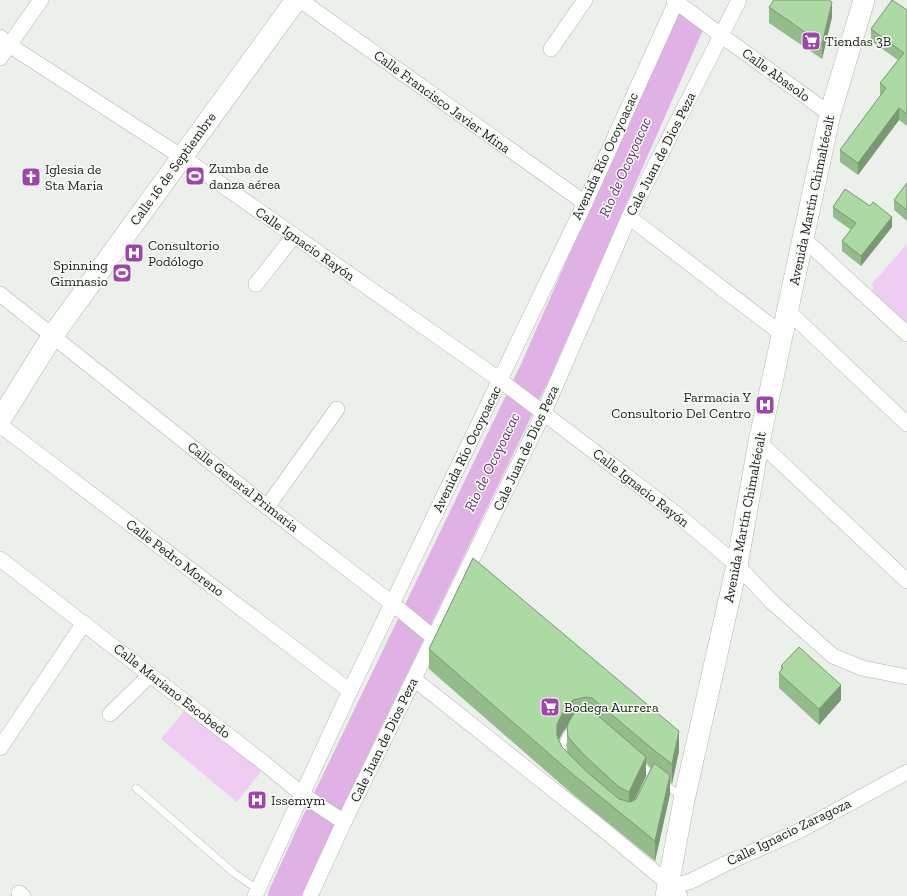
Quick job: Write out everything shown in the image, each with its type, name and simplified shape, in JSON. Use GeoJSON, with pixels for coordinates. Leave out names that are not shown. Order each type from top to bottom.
{"type":"FeatureCollection","features":[{"type":"Feature","properties":{"kind":"main road","name":"Calle 16 de Septiembre"},"geometry":{"type":"LineString","coordinates":[[0,420],[53,335],[296,0]]}},
{"type":"Feature","properties":{"kind":"main road","name":"Avenida Martín Chimaltécalt"},"geometry":{"type":"LineString","coordinates":[[672,892],[684,800],[736,565],[759,442],[830,114],[864,0]]}},
{"type":"Feature","properties":{"kind":"street"},"geometry":{"type":"LineString","coordinates":[[0,58],[5,41],[41,0]]}},
{"type":"Feature","properties":{"kind":"street","name":"Calle Francisco Javier Mina"},"geometry":{"type":"LineString","coordinates":[[300,0],[584,203]]}},
{"type":"Feature","properties":{"kind":"street"},"geometry":{"type":"LineString","coordinates":[[551,49],[585,0]]}},
{"type":"Feature","properties":{"kind":"street","name":"Cale Juan de Dios Peza"},"geometry":{"type":"LineString","coordinates":[[310,896],[340,820],[414,679],[432,636],[541,410],[628,217],[722,36],[739,0]]}},
{"type":"Feature","properties":{"kind":"street","name":"Avenida Río Ocoyoacac"},"geometry":{"type":"LineString","coordinates":[[257,893],[307,798],[350,691],[398,608],[504,382],[675,1]]}},
{"type":"Feature","properties":{"kind":"street","name":"Calle Abasolo"},"geometry":{"type":"LineString","coordinates":[[675,1],[694,6],[722,36],[830,114]]}},
{"type":"Feature","properties":{"kind":"street","name":"Calle Ignacio Rayón"},"geometry":{"type":"LineString","coordinates":[[5,41],[182,157],[504,382],[679,516],[736,565],[772,602],[833,656],[862,668],[907,678]]}},
{"type":"Feature","properties":{"kind":"street"},"geometry":{"type":"LineString","coordinates":[[628,217],[783,335]]}},
{"type":"Feature","properties":{"kind":"street"},"geometry":{"type":"LineString","coordinates":[[256,284],[294,236]]}},
{"type":"Feature","properties":{"kind":"street"},"geometry":{"type":"LineString","coordinates":[[804,238],[907,334]]}},
{"type":"Feature","properties":{"kind":"street","name":"Calle General Primaria"},"geometry":{"type":"LineString","coordinates":[[0,294],[267,507],[432,636]]}},
{"type":"Feature","properties":{"kind":"street"},"geometry":{"type":"LineString","coordinates":[[788,312],[907,424]]}},
{"type":"Feature","properties":{"kind":"street"},"geometry":{"type":"LineString","coordinates":[[267,507],[337,409]]}},
{"type":"Feature","properties":{"kind":"street","name":"Calle Pedro Moreno"},"geometry":{"type":"LineString","coordinates":[[0,425],[350,691]]}},
{"type":"Feature","properties":{"kind":"street"},"geometry":{"type":"LineString","coordinates":[[759,442],[907,581]]}},
{"type":"Feature","properties":{"kind":"street","name":"Calle Mariano Escobedo"},"geometry":{"type":"LineString","coordinates":[[0,559],[264,763],[307,798],[340,820]]}},
{"type":"Feature","properties":{"kind":"street"},"geometry":{"type":"LineString","coordinates":[[0,748],[84,623]]}},
{"type":"Feature","properties":{"kind":"street"},"geometry":{"type":"LineString","coordinates":[[110,714],[150,675]]}},
{"type":"Feature","properties":{"kind":"street"},"geometry":{"type":"LineString","coordinates":[[414,679],[487,736],[672,892]]}},
{"type":"Feature","properties":{"kind":"street","name":"Calle Ignacio Zaragoza"},"geometry":{"type":"LineString","coordinates":[[672,892],[680,884],[690,882],[725,864],[798,831],[907,772]]}},
{"type":"Feature","properties":{"kind":"lane"},"geometry":{"type":"LineString","coordinates":[[567,764],[563,759],[561,751],[564,739],[576,723]]}},
{"type":"Feature","properties":{"kind":"lane"},"geometry":{"type":"LineString","coordinates":[[636,761],[652,776],[684,800]]}},
{"type":"Feature","properties":{"kind":"lane"},"geometry":{"type":"LineString","coordinates":[[649,783],[652,776]]}},
{"type":"Feature","properties":{"kind":"lane"},"geometry":{"type":"LineString","coordinates":[[136,788],[257,893]]}},
{"type":"Feature","properties":{"kind":"shaded area"},"geometry":{"type":"Polygon","coordinates":[[[907,244],[907,326],[870,293],[874,288],[871,285],[907,244]]]}},
{"type":"Feature","properties":{"kind":"shaded area"},"geometry":{"type":"Polygon","coordinates":[[[186,709],[264,768],[237,802],[161,739],[186,709]]]}},
{"type":"Feature","properties":{"kind":"building"},"geometry":{"type":"Polygon","coordinates":[[[774,0],[829,0],[832,2],[822,44],[769,7],[774,0]]]}},
{"type":"Feature","properties":{"kind":"building"},"geometry":{"type":"Polygon","coordinates":[[[892,0],[907,10],[907,114],[899,108],[858,163],[840,150],[886,88],[880,83],[904,53],[871,29],[892,0]]]}},
{"type":"Feature","properties":{"kind":"building"},"geometry":{"type":"Polygon","coordinates":[[[907,183],[907,210],[894,200],[907,183]]]}},
{"type":"Feature","properties":{"kind":"building"},"geometry":{"type":"Polygon","coordinates":[[[845,189],[870,206],[873,202],[892,217],[861,256],[842,241],[856,223],[833,207],[845,189]]]}},
{"type":"Feature","properties":{"kind":"building","name":"Bodega Aurrera"},"geometry":{"type":"Polygon","coordinates":[[[473,558],[679,731],[672,764],[592,698],[586,697],[573,700],[563,712],[557,724],[557,736],[562,747],[586,771],[619,799],[630,802],[636,799],[654,763],[670,775],[655,841],[570,772],[429,649],[473,558]]]}},
{"type":"Feature","properties":{"kind":"building"},"geometry":{"type":"Polygon","coordinates":[[[799,647],[841,685],[819,709],[779,673],[783,668],[781,666],[799,647]]]}},
{"type":"Feature","properties":{"kind":"building"},"geometry":{"type":"Polygon","coordinates":[[[578,708],[589,708],[646,757],[629,792],[619,787],[584,755],[568,737],[567,726],[578,708]]]}},
{"type":"Feature","properties":{"kind":"waterway","name":"Rio de Ocoyoacac"},"geometry":{"type":"LineString","coordinates":[[284,896],[315,828],[535,372],[689,22]]}},
{"type":"Feature","properties":{"kind":"place","name":"Tiendas 3B"},"geometry":{"type":"Point","coordinates":[811,41]}},
{"type":"Feature","properties":{"kind":"place","name":"Zumba de danza aérea"},"geometry":{"type":"Point","coordinates":[195,176]}},
{"type":"Feature","properties":{"kind":"place","name":"Iglesia de Sta Maria"},"geometry":{"type":"Point","coordinates":[31,177]}},
{"type":"Feature","properties":{"kind":"place","name":"Consultorio Podólogo"},"geometry":{"type":"Point","coordinates":[134,253]}},
{"type":"Feature","properties":{"kind":"place","name":"Spinning Gimnasio"},"geometry":{"type":"Point","coordinates":[122,273]}},
{"type":"Feature","properties":{"kind":"place","name":"Farmacia Y Consultorio Del Centro"},"geometry":{"type":"Point","coordinates":[765,405]}},
{"type":"Feature","properties":{"kind":"place","name":"Bodega Aurrera"},"geometry":{"type":"Point","coordinates":[550,707]}},
{"type":"Feature","properties":{"kind":"place","name":"Issemym"},"geometry":{"type":"Point","coordinates":[257,800]}}]}
